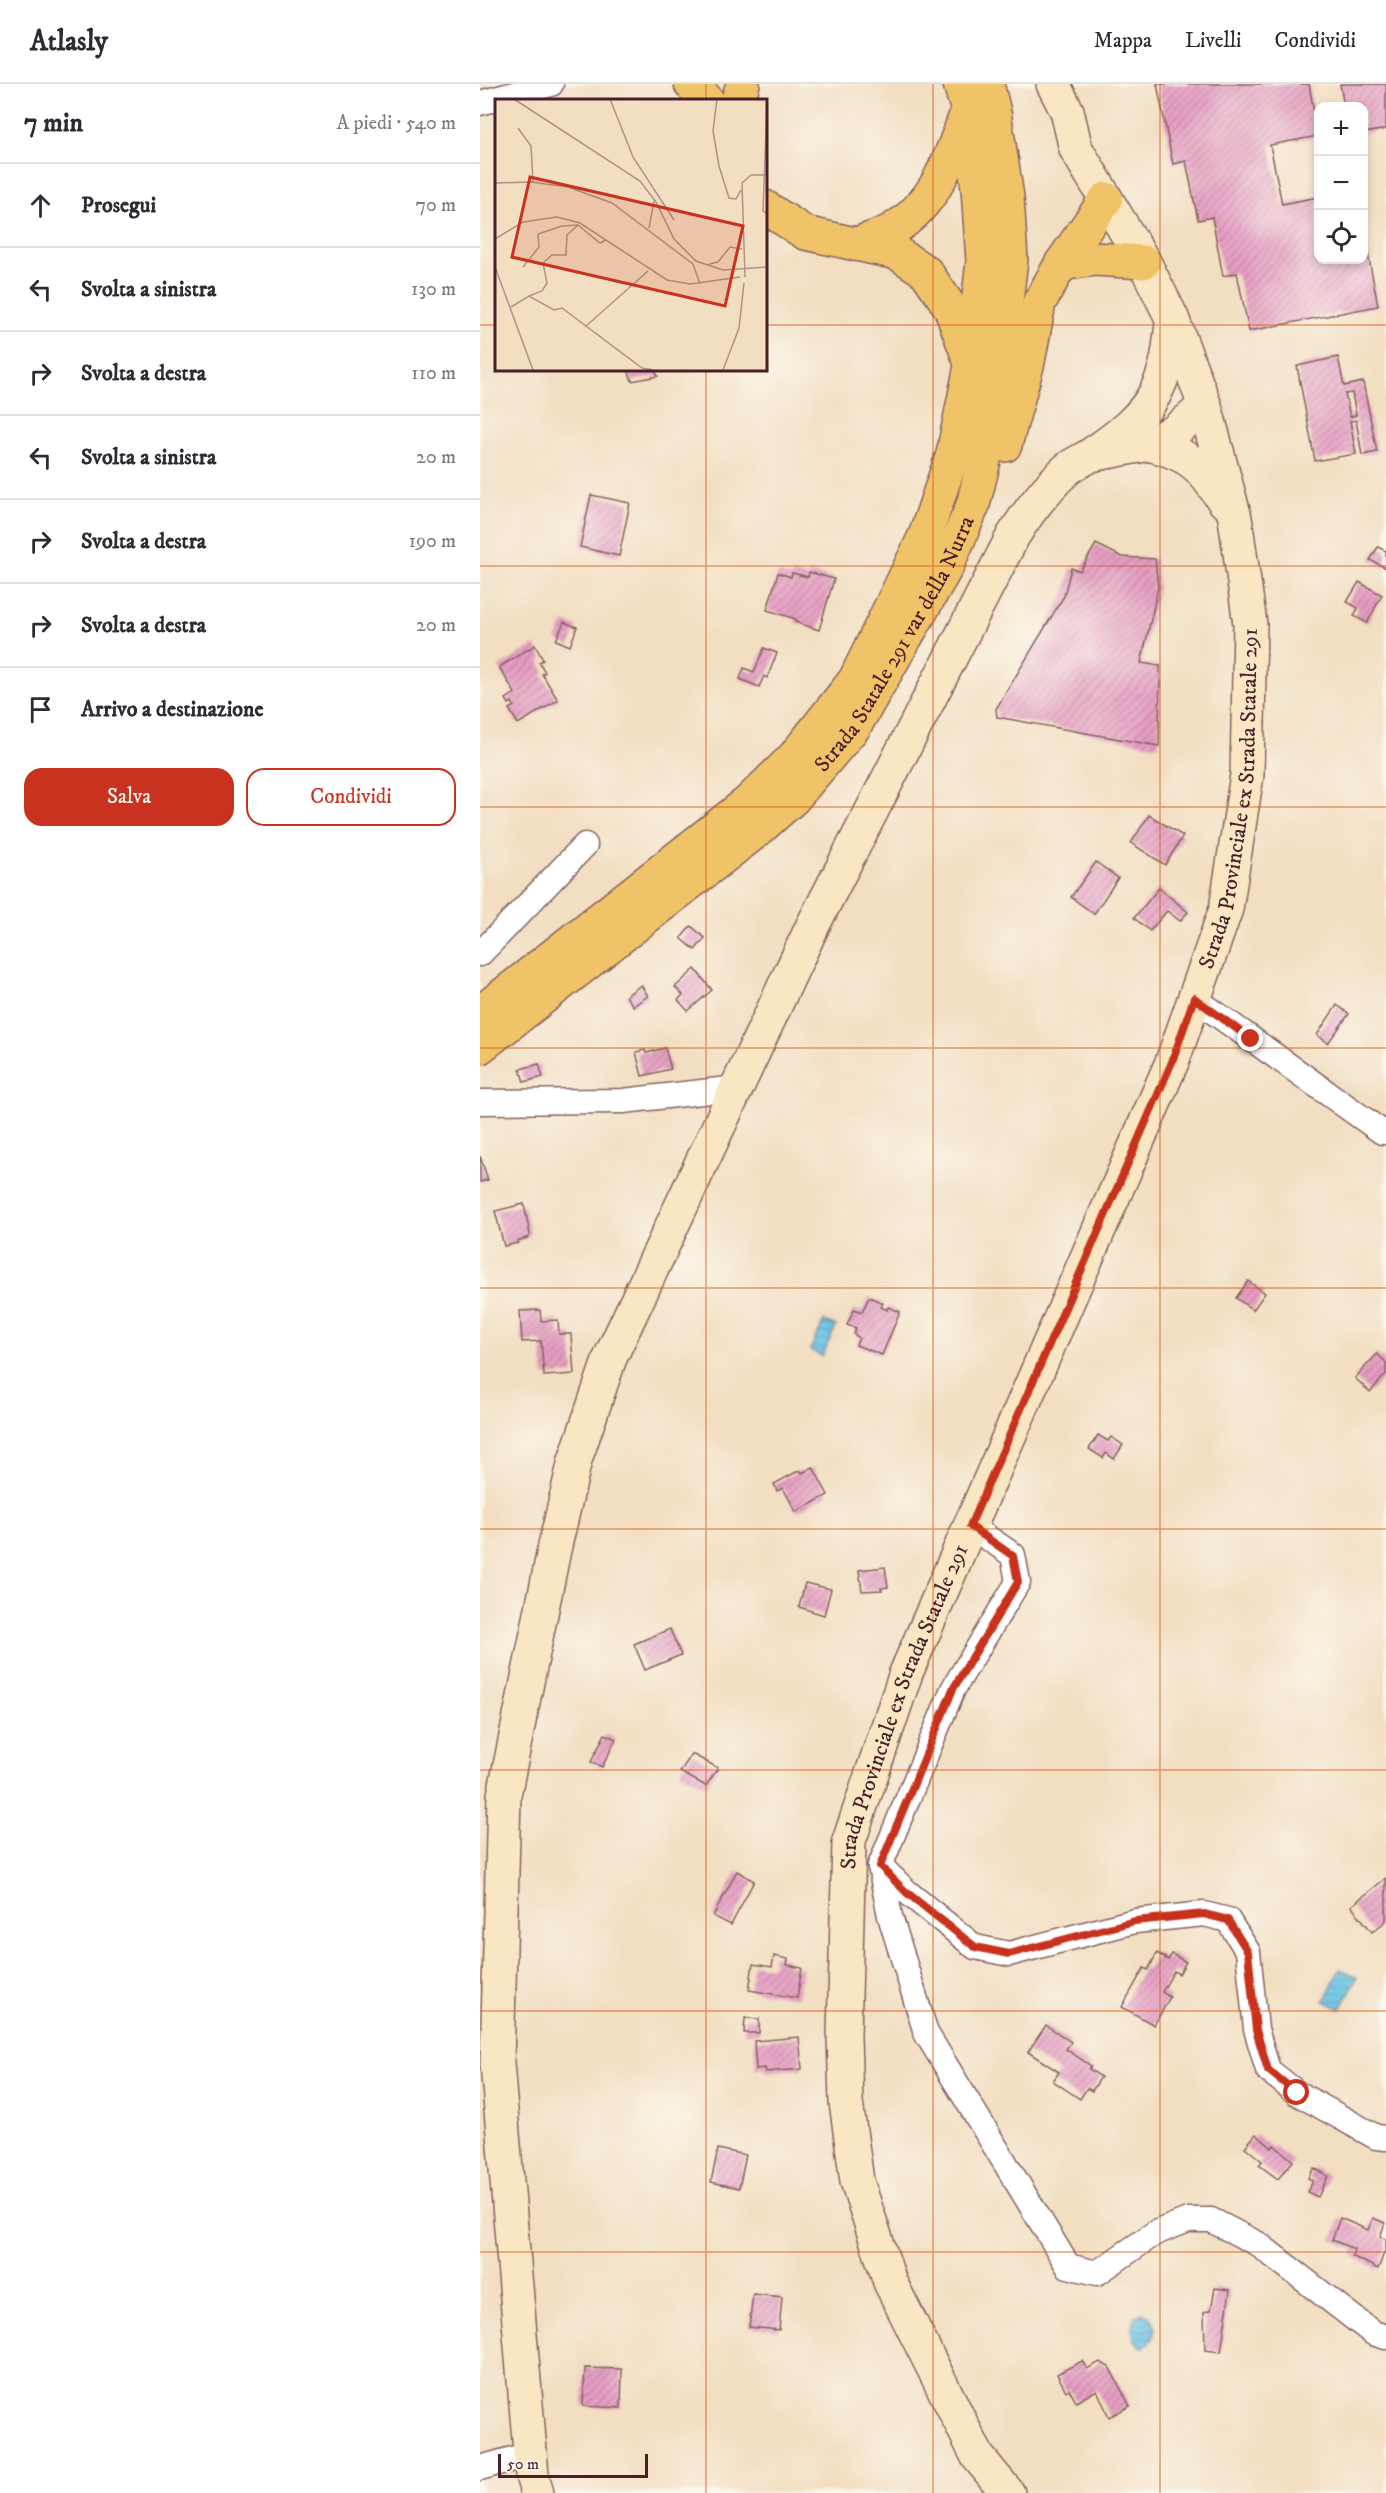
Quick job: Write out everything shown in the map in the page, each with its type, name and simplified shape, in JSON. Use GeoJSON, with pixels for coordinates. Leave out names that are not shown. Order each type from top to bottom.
{"type":"FeatureCollection","features":[{"type":"Feature","properties":{"kind":"highway"},"geometry":{"type":"LineString","coordinates":[[691,84],[706,99]]}},
{"type":"Feature","properties":{"kind":"highway"},"geometry":{"type":"LineString","coordinates":[[718,99],[720,84]]}},
{"type":"Feature","properties":{"kind":"highway"},"geometry":{"type":"LineString","coordinates":[[738,99],[743,84]]}},
{"type":"Feature","properties":{"kind":"highway","name":"Strada Statale 291 var della Nurra"},"geometry":{"type":"LineString","coordinates":[[480,1047],[758,830],[793,799],[854,727],[947,566],[973,505],[989,440],[1011,260],[1007,197],[994,112],[987,84]]}},
{"type":"Feature","properties":{"kind":"highway"},"geometry":{"type":"LineString","coordinates":[[857,244],[892,230],[921,207],[941,179],[964,98]]}},
{"type":"Feature","properties":{"kind":"highway","name":"Strada Statale 291 var della Nurra"},"geometry":{"type":"LineString","coordinates":[[480,1013],[747,803],[794,757],[855,680],[925,536],[953,454],[971,366],[983,261],[978,189],[964,98]]}},
{"type":"Feature","properties":{"kind":"highway"},"geometry":{"type":"LineString","coordinates":[[973,505],[1003,453],[1028,362],[1039,303],[1061,264],[1106,199]]}},
{"type":"Feature","properties":{"kind":"highway"},"geometry":{"type":"LineString","coordinates":[[766,208],[805,233],[897,253],[926,272],[950,307],[971,366]]}},
{"type":"Feature","properties":{"kind":"highway"},"geometry":{"type":"LineString","coordinates":[[1061,264],[1095,259],[1144,262]]}},
{"type":"Feature","properties":{"kind":"street"},"geometry":{"type":"LineString","coordinates":[[480,103],[551,84]]}},
{"type":"Feature","properties":{"kind":"street","name":"Strada Provinciale ex Strada Statale 291"},"geometry":{"type":"LineString","coordinates":[[1008,2493],[978,2457],[890,2282],[857,2181],[846,2102],[844,2036],[849,1842],[906,1673],[1172,1062],[1226,909],[1248,776],[1250,624],[1235,518],[1204,406],[1172,318],[1144,262],[1076,149],[1063,93]]}},
{"type":"Feature","properties":{"kind":"street"},"geometry":{"type":"LineString","coordinates":[[1138,436],[1159,386],[1169,352],[1172,318]]}},
{"type":"Feature","properties":{"kind":"street"},"geometry":{"type":"LineString","coordinates":[[537,2493],[530,2454],[497,2063],[504,1795],[575,1461],[610,1358],[813,925],[1013,536],[1034,503],[1067,469],[1092,455],[1138,436],[1167,407],[1204,406]]}},
{"type":"Feature","properties":{"kind":"street"},"geometry":{"type":"LineString","coordinates":[[1138,436],[1177,452],[1202,469],[1235,518]]}},
{"type":"Feature","properties":{"kind":"street"},"geometry":{"type":"LineString","coordinates":[[480,954],[585,845]]}},
{"type":"Feature","properties":{"kind":"street"},"geometry":{"type":"LineString","coordinates":[[1194,998],[1382,1132],[1386,1132]]}},
{"type":"Feature","properties":{"kind":"street"},"geometry":{"type":"LineString","coordinates":[[480,1102],[623,1101],[736,1088]]}},
{"type":"Feature","properties":{"kind":"street"},"geometry":{"type":"LineString","coordinates":[[970,1526],[1013,1556],[1018,1582],[953,1689],[880,1866],[890,1916],[926,2033],[1068,2266],[1097,2272],[1155,2233],[1188,2220],[1211,2220],[1258,2244],[1373,2333],[1386,2337]]}},
{"type":"Feature","properties":{"kind":"street"},"geometry":{"type":"LineString","coordinates":[[880,1866],[906,1892],[975,1947],[1009,1954],[1135,1921],[1204,1914],[1228,1920],[1248,1952],[1256,2030],[1268,2070],[1297,2093],[1376,2137],[1386,2138]]}},
{"type":"Feature","properties":{"kind":"street"},"geometry":{"type":"LineString","coordinates":[[480,2468],[530,2454]]}},
{"type":"Feature","properties":{"kind":"water"},"geometry":{"type":"Polygon","coordinates":[[[824,1321],[836,1326],[822,1356],[810,1350],[824,1321]]]}},
{"type":"Feature","properties":{"kind":"water"},"geometry":{"type":"Polygon","coordinates":[[[1340,1969],[1357,1977],[1341,2009],[1324,2001],[1340,1969]]]}},
{"type":"Feature","properties":{"kind":"water"},"geometry":{"type":"Polygon","coordinates":[[[1143,2313],[1152,2320],[1155,2330],[1151,2340],[1143,2347],[1136,2342],[1132,2326],[1134,2317],[1143,2313]]]}},
{"type":"Feature","properties":{"kind":"building"},"geometry":{"type":"Polygon","coordinates":[[[1157,84],[1309,84],[1314,113],[1314,137],[1270,145],[1282,204],[1314,198],[1314,264],[1368,264],[1368,254],[1378,306],[1249,331],[1237,273],[1223,276],[1212,217],[1198,220],[1186,161],[1173,164],[1157,84]]]}},
{"type":"Feature","properties":{"kind":"building"},"geometry":{"type":"Polygon","coordinates":[[[1340,84],[1386,84],[1386,129],[1368,132],[1368,102],[1343,102],[1340,84]]]}},
{"type":"Feature","properties":{"kind":"building"},"geometry":{"type":"Polygon","coordinates":[[[1338,357],[1344,386],[1363,382],[1377,452],[1362,455],[1356,420],[1350,421],[1356,454],[1315,461],[1297,366],[1338,357]],[[1352,393],[1345,394],[1350,417],[1356,415],[1352,393]]]}},
{"type":"Feature","properties":{"kind":"building"},"geometry":{"type":"Polygon","coordinates":[[[628,370],[655,370],[658,376],[632,381],[628,370]]]}},
{"type":"Feature","properties":{"kind":"building"},"geometry":{"type":"Polygon","coordinates":[[[591,495],[630,503],[619,556],[580,547],[591,495]]]}},
{"type":"Feature","properties":{"kind":"building"},"geometry":{"type":"Polygon","coordinates":[[[1096,544],[1122,557],[1155,559],[1158,588],[1141,663],[1160,666],[1159,746],[997,717],[996,709],[1064,596],[1071,568],[1080,571],[1096,544]]]}},
{"type":"Feature","properties":{"kind":"building"},"geometry":{"type":"Polygon","coordinates":[[[1378,547],[1386,551],[1386,568],[1370,560],[1378,547]]]}},
{"type":"Feature","properties":{"kind":"building"},"geometry":{"type":"Polygon","coordinates":[[[809,572],[834,579],[819,630],[795,622],[796,619],[767,610],[778,573],[791,577],[792,573],[808,577],[809,572]]]}},
{"type":"Feature","properties":{"kind":"building"},"geometry":{"type":"Polygon","coordinates":[[[1359,582],[1382,595],[1367,623],[1354,616],[1358,608],[1347,602],[1359,582]]]}},
{"type":"Feature","properties":{"kind":"building"},"geometry":{"type":"Polygon","coordinates":[[[564,622],[577,627],[570,646],[556,640],[564,622]]]}},
{"type":"Feature","properties":{"kind":"building"},"geometry":{"type":"Polygon","coordinates":[[[535,645],[543,660],[539,662],[545,672],[542,674],[558,700],[518,724],[509,709],[514,706],[506,699],[515,693],[499,667],[535,645]]]}},
{"type":"Feature","properties":{"kind":"building"},"geometry":{"type":"Polygon","coordinates":[[[764,648],[777,653],[767,678],[764,676],[759,687],[740,679],[744,668],[754,672],[764,648]]]}},
{"type":"Feature","properties":{"kind":"building"},"geometry":{"type":"Polygon","coordinates":[[[1149,815],[1183,836],[1165,865],[1131,843],[1149,815]]]}},
{"type":"Feature","properties":{"kind":"building"},"geometry":{"type":"Polygon","coordinates":[[[1096,862],[1118,878],[1094,914],[1071,897],[1096,862]]]}},
{"type":"Feature","properties":{"kind":"building"},"geometry":{"type":"Polygon","coordinates":[[[1159,888],[1188,912],[1180,921],[1167,911],[1150,931],[1134,918],[1159,888]]]}},
{"type":"Feature","properties":{"kind":"building"},"geometry":{"type":"Polygon","coordinates":[[[691,926],[705,938],[695,950],[681,938],[691,926]]]}},
{"type":"Feature","properties":{"kind":"building"},"geometry":{"type":"Polygon","coordinates":[[[695,969],[712,990],[688,1011],[678,1000],[683,995],[675,987],[695,969]]]}},
{"type":"Feature","properties":{"kind":"building"},"geometry":{"type":"Polygon","coordinates":[[[641,985],[648,996],[633,1006],[626,996],[641,985]]]}},
{"type":"Feature","properties":{"kind":"building"},"geometry":{"type":"Polygon","coordinates":[[[1337,1005],[1349,1014],[1328,1043],[1317,1035],[1337,1005]]]}},
{"type":"Feature","properties":{"kind":"building"},"geometry":{"type":"Polygon","coordinates":[[[665,1048],[671,1069],[642,1076],[636,1052],[645,1050],[646,1053],[665,1048]]]}},
{"type":"Feature","properties":{"kind":"building"},"geometry":{"type":"Polygon","coordinates":[[[539,1064],[543,1077],[524,1082],[520,1069],[539,1064]]]}},
{"type":"Feature","properties":{"kind":"building"},"geometry":{"type":"Polygon","coordinates":[[[480,1156],[488,1180],[480,1182],[480,1156]]]}},
{"type":"Feature","properties":{"kind":"building"},"geometry":{"type":"Polygon","coordinates":[[[524,1204],[530,1234],[527,1238],[517,1241],[518,1243],[504,1246],[495,1211],[524,1204]]]}},
{"type":"Feature","properties":{"kind":"building"},"geometry":{"type":"Polygon","coordinates":[[[1248,1281],[1265,1293],[1253,1310],[1236,1298],[1248,1281]]]}},
{"type":"Feature","properties":{"kind":"building"},"geometry":{"type":"Polygon","coordinates":[[[869,1297],[883,1303],[881,1307],[887,1310],[888,1307],[900,1312],[882,1355],[856,1345],[859,1338],[854,1334],[856,1328],[847,1325],[854,1309],[862,1312],[869,1297]]]}},
{"type":"Feature","properties":{"kind":"building"},"geometry":{"type":"Polygon","coordinates":[[[540,1310],[541,1321],[558,1320],[559,1334],[571,1334],[574,1374],[544,1376],[541,1341],[522,1342],[520,1311],[540,1310]]]}},
{"type":"Feature","properties":{"kind":"building"},"geometry":{"type":"Polygon","coordinates":[[[1377,1354],[1386,1362],[1386,1374],[1370,1392],[1355,1378],[1377,1354]]]}},
{"type":"Feature","properties":{"kind":"building"},"geometry":{"type":"Polygon","coordinates":[[[1098,1435],[1108,1441],[1111,1437],[1123,1445],[1114,1459],[1106,1453],[1103,1458],[1089,1449],[1098,1435]]]}},
{"type":"Feature","properties":{"kind":"building"},"geometry":{"type":"Polygon","coordinates":[[[813,1467],[828,1495],[796,1512],[783,1488],[777,1491],[774,1484],[800,1470],[802,1473],[813,1467]]]}},
{"type":"Feature","properties":{"kind":"building"},"geometry":{"type":"Polygon","coordinates":[[[885,1567],[888,1587],[881,1588],[882,1590],[862,1591],[859,1570],[885,1567]]]}},
{"type":"Feature","properties":{"kind":"building"},"geometry":{"type":"Polygon","coordinates":[[[805,1583],[831,1589],[824,1615],[799,1607],[805,1583]]]}},
{"type":"Feature","properties":{"kind":"building"},"geometry":{"type":"Polygon","coordinates":[[[670,1629],[681,1655],[645,1670],[634,1644],[670,1629]]]}},
{"type":"Feature","properties":{"kind":"building"},"geometry":{"type":"Polygon","coordinates":[[[605,1734],[616,1739],[602,1767],[591,1762],[605,1734]]]}},
{"type":"Feature","properties":{"kind":"building"},"geometry":{"type":"Polygon","coordinates":[[[692,1754],[718,1768],[706,1786],[680,1772],[692,1754]]]}},
{"type":"Feature","properties":{"kind":"building"},"geometry":{"type":"Polygon","coordinates":[[[737,1871],[754,1881],[731,1925],[713,1916],[737,1871]]]}},
{"type":"Feature","properties":{"kind":"building"},"geometry":{"type":"Polygon","coordinates":[[[1386,1878],[1386,1921],[1372,1932],[1351,1906],[1386,1878]]]}},
{"type":"Feature","properties":{"kind":"building"},"geometry":{"type":"Polygon","coordinates":[[[1157,1953],[1168,1960],[1172,1954],[1186,1962],[1179,1974],[1174,1971],[1162,1992],[1170,1997],[1154,2025],[1122,2007],[1144,1968],[1148,1970],[1157,1953]]]}},
{"type":"Feature","properties":{"kind":"building"},"geometry":{"type":"Polygon","coordinates":[[[774,1956],[788,1959],[787,1965],[802,1968],[797,1998],[749,1990],[753,1964],[772,1967],[774,1956]]]}},
{"type":"Feature","properties":{"kind":"building"},"geometry":{"type":"Polygon","coordinates":[[[745,2018],[759,2019],[759,2033],[744,2033],[745,2018]]]}},
{"type":"Feature","properties":{"kind":"building"},"geometry":{"type":"Polygon","coordinates":[[[1046,2025],[1071,2042],[1066,2049],[1091,2066],[1089,2069],[1101,2077],[1092,2091],[1087,2088],[1080,2099],[1053,2081],[1059,2072],[1028,2052],[1046,2025]]]}},
{"type":"Feature","properties":{"kind":"building"},"geometry":{"type":"Polygon","coordinates":[[[799,2037],[802,2069],[766,2072],[765,2068],[756,2069],[754,2041],[799,2037]]]}},
{"type":"Feature","properties":{"kind":"building"},"geometry":{"type":"Polygon","coordinates":[[[1256,2134],[1272,2148],[1274,2145],[1293,2161],[1278,2179],[1259,2165],[1262,2161],[1245,2147],[1256,2134]]]}},
{"type":"Feature","properties":{"kind":"building"},"geometry":{"type":"Polygon","coordinates":[[[718,2149],[746,2155],[739,2188],[711,2182],[718,2149]]]}},
{"type":"Feature","properties":{"kind":"building"},"geometry":{"type":"Polygon","coordinates":[[[1314,2168],[1328,2176],[1318,2197],[1307,2192],[1313,2181],[1308,2178],[1314,2168]]]}},
{"type":"Feature","properties":{"kind":"building"},"geometry":{"type":"Polygon","coordinates":[[[1340,2218],[1368,2230],[1373,2218],[1385,2223],[1380,2237],[1386,2239],[1386,2248],[1378,2269],[1352,2256],[1354,2249],[1332,2240],[1340,2218]]]}},
{"type":"Feature","properties":{"kind":"building"},"geometry":{"type":"Polygon","coordinates":[[[1215,2288],[1230,2290],[1221,2352],[1205,2350],[1204,2312],[1211,2310],[1215,2288]]]}},
{"type":"Feature","properties":{"kind":"building"},"geometry":{"type":"Polygon","coordinates":[[[753,2294],[782,2297],[779,2330],[749,2327],[753,2294]]]}},
{"type":"Feature","properties":{"kind":"building"},"geometry":{"type":"Polygon","coordinates":[[[1082,2361],[1087,2369],[1100,2362],[1109,2367],[1130,2406],[1109,2417],[1097,2390],[1076,2402],[1069,2389],[1066,2391],[1057,2374],[1082,2361]]]}},
{"type":"Feature","properties":{"kind":"building"},"geometry":{"type":"Polygon","coordinates":[[[585,2368],[622,2369],[621,2408],[583,2406],[585,2368]]]}},
{"type":"Feature","properties":{"kind":"route"},"geometry":{"type":"LineString","coordinates":[[1251,1039],[1194,998],[1172,1062],[970,1526],[1013,1556],[1018,1582],[953,1689],[880,1866],[906,1892],[975,1947],[1009,1954],[1135,1921],[1204,1914],[1228,1920],[1248,1952],[1256,2030],[1268,2070],[1297,2093]]}}]}
